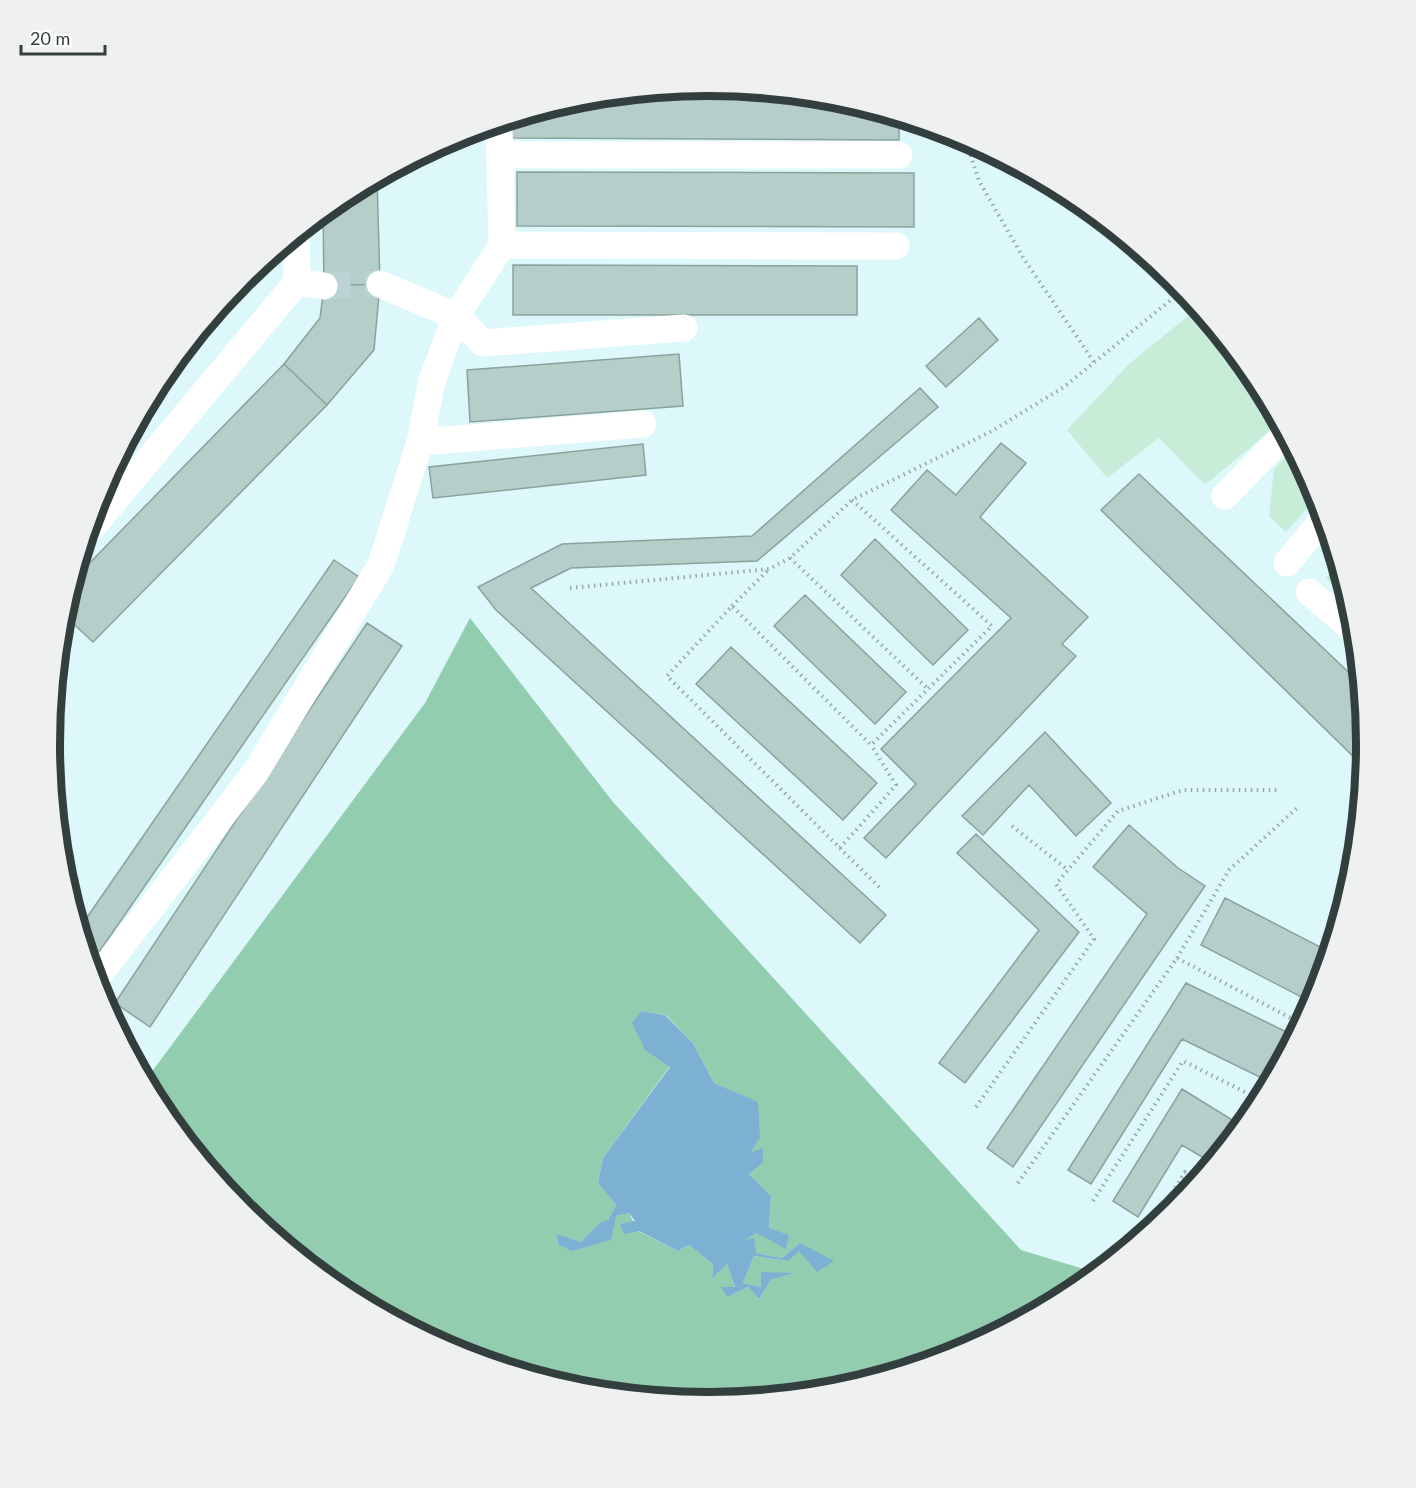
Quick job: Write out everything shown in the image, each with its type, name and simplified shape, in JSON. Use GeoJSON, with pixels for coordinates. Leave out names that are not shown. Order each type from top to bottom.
{"type":"FeatureCollection","features":[{"type":"Feature","properties":{"kind":"lane"},"geometry":{"type":"LineString","coordinates":[[101,972],[255,773],[381,565],[420,442],[432,381],[456,316],[502,245],[499,130]]}},
{"type":"Feature","properties":{"kind":"lane"},"geometry":{"type":"LineString","coordinates":[[500,155],[899,155]]}},
{"type":"Feature","properties":{"kind":"lane"},"geometry":{"type":"LineString","coordinates":[[102,516],[297,282],[296,245]]}},
{"type":"Feature","properties":{"kind":"lane"},"geometry":{"type":"LineString","coordinates":[[502,245],[896,246]]}},
{"type":"Feature","properties":{"kind":"lane"},"geometry":{"type":"LineString","coordinates":[[297,282],[324,286]]}},
{"type":"Feature","properties":{"kind":"lane"},"geometry":{"type":"LineString","coordinates":[[380,284],[456,316],[483,343],[684,328]]}},
{"type":"Feature","properties":{"kind":"lane"},"geometry":{"type":"LineString","coordinates":[[420,442],[643,424]]}},
{"type":"Feature","properties":{"kind":"lane"},"geometry":{"type":"LineString","coordinates":[[1225,496],[1280,440]]}},
{"type":"Feature","properties":{"kind":"lane"},"geometry":{"type":"LineString","coordinates":[[1287,563],[1318,525]]}},
{"type":"Feature","properties":{"kind":"lane"},"geometry":{"type":"LineString","coordinates":[[1309,592],[1345,622]]}},
{"type":"Feature","properties":{"kind":"path"},"geometry":{"type":"LineString","coordinates":[[969,151],[979,181],[1024,259],[1094,362]]}},
{"type":"Feature","properties":{"kind":"path"},"geometry":{"type":"LineString","coordinates":[[880,888],[667,676],[769,569],[790,558],[852,500],[992,431],[1064,387],[1175,296]]}},
{"type":"Feature","properties":{"kind":"path"},"geometry":{"type":"LineString","coordinates":[[852,500],[992,626],[871,745]]}},
{"type":"Feature","properties":{"kind":"path"},"geometry":{"type":"LineString","coordinates":[[790,558],[928,689]]}},
{"type":"Feature","properties":{"kind":"path"},"geometry":{"type":"LineString","coordinates":[[570,588],[769,569]]}},
{"type":"Feature","properties":{"kind":"path"},"geometry":{"type":"LineString","coordinates":[[732,606],[871,745],[896,785],[840,848]]}},
{"type":"Feature","properties":{"kind":"path"},"geometry":{"type":"LineString","coordinates":[[976,1107],[1094,939],[1056,884],[1118,811],[1183,790],[1279,790]]}},
{"type":"Feature","properties":{"kind":"path"},"geometry":{"type":"LineString","coordinates":[[1018,1183],[1177,958],[1229,870],[1298,807]]}},
{"type":"Feature","properties":{"kind":"path"},"geometry":{"type":"LineString","coordinates":[[1012,826],[1068,870]]}},
{"type":"Feature","properties":{"kind":"path"},"geometry":{"type":"LineString","coordinates":[[1177,958],[1294,1020]]}},
{"type":"Feature","properties":{"kind":"path"},"geometry":{"type":"LineString","coordinates":[[1093,1201],[1184,1061],[1252,1096]]}},
{"type":"Feature","properties":{"kind":"path"},"geometry":{"type":"LineString","coordinates":[[1172,1193],[1185,1172],[1191,1175]]}},
{"type":"Feature","properties":{"kind":"green space"},"geometry":{"type":"Polygon","coordinates":[[[1191,313],[1247,384],[1274,428],[1205,485],[1159,438],[1107,478],[1067,430],[1130,363],[1191,313]]]}},
{"type":"Feature","properties":{"kind":"green space"},"geometry":{"type":"Polygon","coordinates":[[[1288,455],[1310,505],[1286,532],[1269,516],[1274,469],[1288,455]]]}},
{"type":"Feature","properties":{"kind":"green space"},"geometry":{"type":"Polygon","coordinates":[[[1332,570],[1337,588],[1326,578],[1332,570]]]}},
{"type":"Feature","properties":{"kind":"green space"},"geometry":{"type":"Polygon","coordinates":[[[470,618],[613,802],[1021,1250],[1086,1270],[1032,1305],[956,1343],[916,1358],[834,1380],[750,1391],[708,1392],[666,1391],[582,1380],[500,1358],[460,1343],[421,1325],[348,1283],[281,1231],[250,1202],[194,1138],[150,1074],[425,703],[470,618]],[[642,1011],[670,1066],[603,1158],[598,1183],[616,1205],[608,1220],[581,1242],[556,1235],[572,1251],[616,1216],[629,1213],[638,1231],[678,1251],[689,1245],[713,1264],[712,1277],[727,1263],[735,1288],[727,1297],[748,1287],[759,1299],[772,1279],[761,1273],[761,1287],[743,1283],[754,1256],[788,1261],[800,1243],[782,1258],[755,1253],[742,1241],[757,1233],[789,1236],[769,1228],[771,1196],[749,1174],[749,1154],[758,1103],[714,1083],[693,1043],[666,1015],[642,1011]]]}},
{"type":"Feature","properties":{"kind":"water"},"geometry":{"type":"Polygon","coordinates":[[[642,1011],[665,1015],[693,1043],[714,1083],[758,1102],[760,1138],[750,1153],[763,1148],[763,1162],[749,1174],[771,1196],[769,1228],[789,1235],[786,1249],[757,1233],[745,1240],[754,1238],[756,1253],[782,1258],[800,1243],[834,1261],[817,1272],[799,1251],[788,1261],[754,1256],[743,1283],[761,1287],[761,1272],[794,1273],[772,1279],[759,1299],[748,1287],[727,1297],[721,1287],[735,1287],[727,1264],[712,1278],[713,1264],[689,1245],[678,1251],[639,1231],[624,1234],[620,1224],[635,1221],[629,1213],[616,1216],[611,1240],[572,1251],[559,1245],[556,1234],[581,1242],[601,1222],[608,1220],[616,1205],[598,1183],[603,1158],[670,1067],[645,1050],[632,1023],[642,1011]]]}},
{"type":"Feature","properties":{"kind":"building"},"geometry":{"type":"Polygon","coordinates":[[[666,97],[750,97],[793,102],[834,108],[899,125],[899,140],[512,138],[512,126],[540,118],[582,108],[666,97]]]}},
{"type":"Feature","properties":{"kind":"building"},"geometry":{"type":"Polygon","coordinates":[[[517,172],[914,173],[914,227],[517,226],[517,172]]]}},
{"type":"Feature","properties":{"kind":"building"},"geometry":{"type":"Polygon","coordinates":[[[377,187],[380,284],[324,286],[323,223],[377,187]]]}},
{"type":"Feature","properties":{"kind":"building"},"geometry":{"type":"Polygon","coordinates":[[[513,265],[857,266],[857,315],[513,315],[513,265]]]}},
{"type":"Feature","properties":{"kind":"building"},"geometry":{"type":"Polygon","coordinates":[[[380,284],[374,350],[327,405],[284,364],[320,318],[324,286],[380,284]]]}},
{"type":"Feature","properties":{"kind":"building"},"geometry":{"type":"Polygon","coordinates":[[[979,318],[998,340],[946,387],[926,366],[979,318]]]}},
{"type":"Feature","properties":{"kind":"building"},"geometry":{"type":"Polygon","coordinates":[[[679,354],[683,406],[470,422],[467,370],[679,354]]]}},
{"type":"Feature","properties":{"kind":"building"},"geometry":{"type":"Polygon","coordinates":[[[284,364],[327,405],[93,642],[71,622],[84,568],[284,364]]]}},
{"type":"Feature","properties":{"kind":"building"},"geometry":{"type":"Polygon","coordinates":[[[920,388],[938,407],[757,561],[571,568],[531,588],[886,915],[860,943],[496,610],[478,587],[562,544],[752,536],[920,388]]]}},
{"type":"Feature","properties":{"kind":"building"},"geometry":{"type":"Polygon","coordinates":[[[1001,443],[1026,463],[980,517],[1088,617],[1062,644],[1076,656],[886,858],[864,838],[916,784],[881,749],[1011,618],[891,510],[927,470],[956,495],[1001,443]]]}},
{"type":"Feature","properties":{"kind":"building"},"geometry":{"type":"Polygon","coordinates":[[[643,444],[646,475],[433,498],[429,467],[643,444]]]}},
{"type":"Feature","properties":{"kind":"building"},"geometry":{"type":"Polygon","coordinates":[[[1139,474],[1352,675],[1355,702],[1356,759],[1101,510],[1139,474]]]}},
{"type":"Feature","properties":{"kind":"building"},"geometry":{"type":"Polygon","coordinates":[[[875,539],[968,630],[933,665],[841,575],[875,539]]]}},
{"type":"Feature","properties":{"kind":"building"},"geometry":{"type":"Polygon","coordinates":[[[334,560],[359,577],[96,957],[85,921],[334,560]]]}},
{"type":"Feature","properties":{"kind":"building"},"geometry":{"type":"Polygon","coordinates":[[[805,595],[906,692],[875,724],[774,626],[805,595]]]}},
{"type":"Feature","properties":{"kind":"building"},"geometry":{"type":"Polygon","coordinates":[[[367,623],[402,646],[150,1027],[115,1003],[367,623]]]}},
{"type":"Feature","properties":{"kind":"building"},"geometry":{"type":"Polygon","coordinates":[[[731,647],[877,783],[843,820],[696,684],[731,647]]]}},
{"type":"Feature","properties":{"kind":"building"},"geometry":{"type":"Polygon","coordinates":[[[1045,732],[1111,803],[1076,836],[1029,785],[983,835],[962,816],[1045,732]]]}},
{"type":"Feature","properties":{"kind":"building"},"geometry":{"type":"Polygon","coordinates":[[[1129,825],[1178,868],[1205,886],[1013,1167],[987,1148],[1147,914],[1093,867],[1129,825]]]}},
{"type":"Feature","properties":{"kind":"building"},"geometry":{"type":"Polygon","coordinates":[[[976,834],[1079,932],[965,1083],[939,1063],[1039,930],[957,853],[976,834]]]}},
{"type":"Feature","properties":{"kind":"building"},"geometry":{"type":"Polygon","coordinates":[[[1225,898],[1323,948],[1304,998],[1201,945],[1225,898]]]}},
{"type":"Feature","properties":{"kind":"building"},"geometry":{"type":"Polygon","coordinates":[[[1186,983],[1288,1033],[1263,1078],[1182,1039],[1091,1184],[1068,1170],[1186,983]]]}},
{"type":"Feature","properties":{"kind":"building"},"geometry":{"type":"Polygon","coordinates":[[[1182,1089],[1234,1121],[1205,1159],[1182,1145],[1138,1217],[1113,1201],[1182,1089]]]}},
{"type":"Feature","properties":{"kind":"tunnel"},"geometry":{"type":"LineString","coordinates":[[324,286],[380,284]]}}]}
